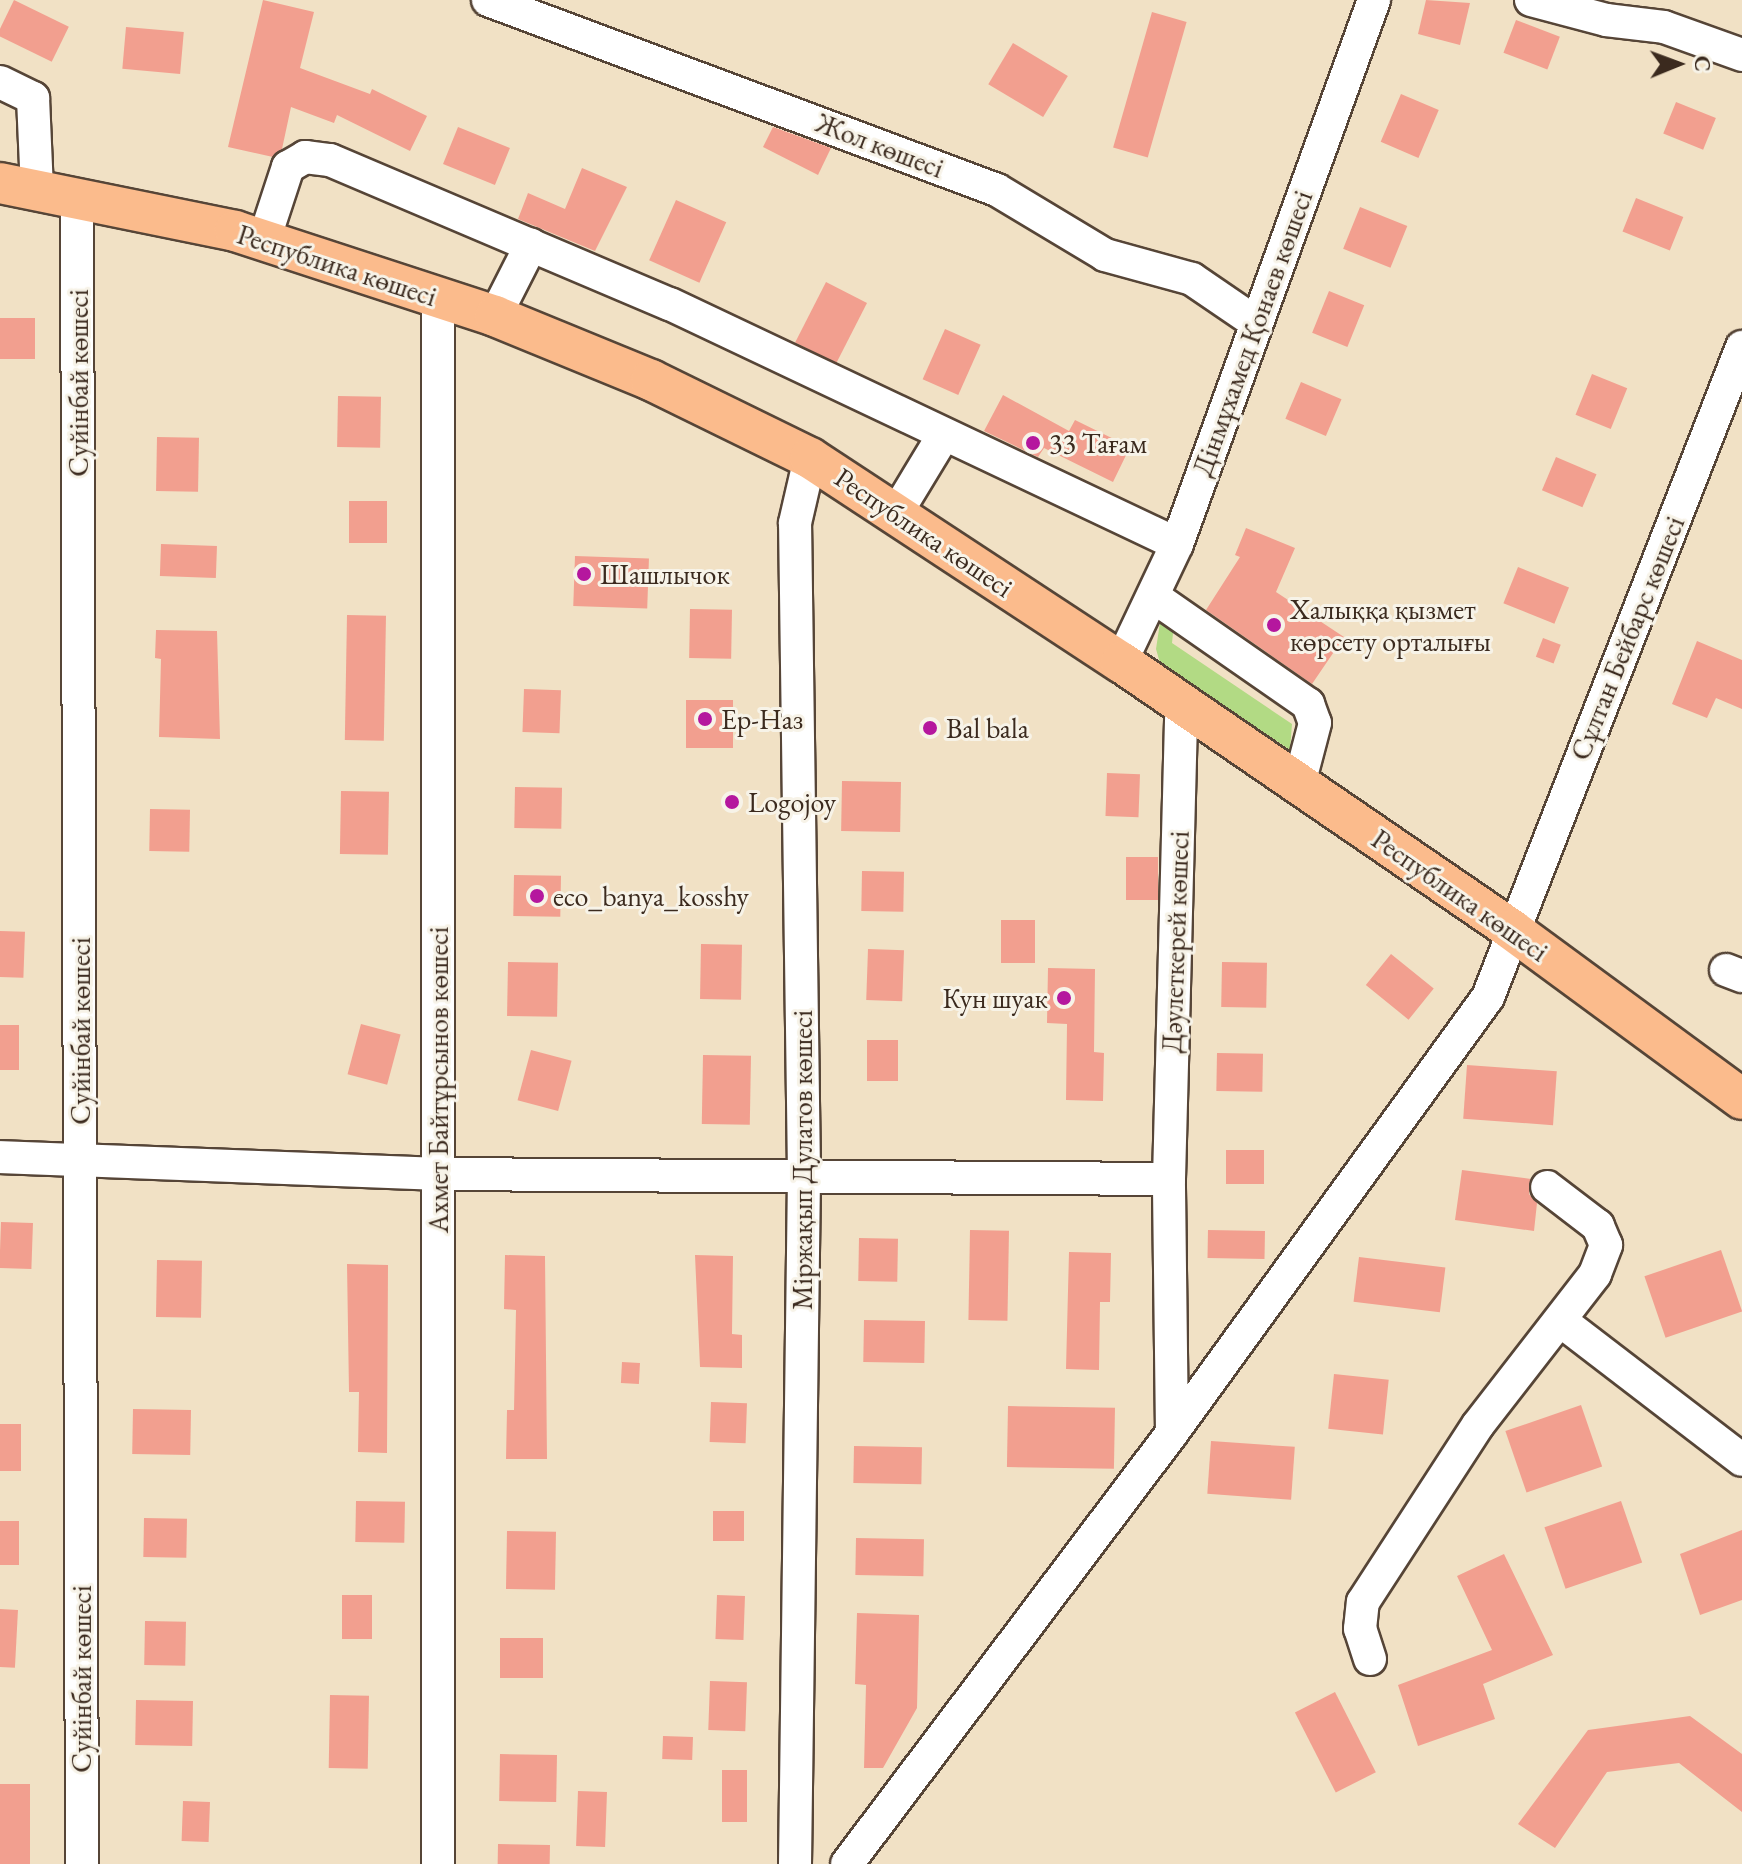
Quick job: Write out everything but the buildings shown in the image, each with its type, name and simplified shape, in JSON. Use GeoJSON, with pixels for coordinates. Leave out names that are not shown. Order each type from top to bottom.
{"type":"FeatureCollection","features":[{"type":"Feature","properties":{"kind":"main road","name":"Республика көшесі"},"geometry":{"type":"LineString","coordinates":[[19,187],[264,240],[495,316],[651,380],[810,458],[897,512],[1121,662],[1512,930],[1742,1099]]}},
{"type":"Feature","properties":{"kind":"street","name":"Жол көшесі"},"geometry":{"type":"LineString","coordinates":[[488,0],[997,190],[1105,255],[1192,279],[1255,322]]}},
{"type":"Feature","properties":{"kind":"street","name":"Дінмұхамед Қонаев көшесі"},"geometry":{"type":"LineString","coordinates":[[1121,662],[1177,544],[1374,0]]}},
{"type":"Feature","properties":{"kind":"street"},"geometry":{"type":"LineString","coordinates":[[1531,0],[1606,20],[1664,27],[1742,55]]}},
{"type":"Feature","properties":{"kind":"street"},"geometry":{"type":"LineString","coordinates":[[0,82],[33,98],[19,187]]}},
{"type":"Feature","properties":{"kind":"street"},"geometry":{"type":"LineString","coordinates":[[264,240],[288,167],[314,156],[670,304],[943,436],[1177,544]]}},
{"type":"Feature","properties":{"kind":"street","name":"Суйінбай көшесі"},"geometry":{"type":"LineString","coordinates":[[77,198],[82,1864]]}},
{"type":"Feature","properties":{"kind":"street"},"geometry":{"type":"LineString","coordinates":[[495,316],[531,245]]}},
{"type":"Feature","properties":{"kind":"street","name":"Ахмет Байтұрсынов көшесі"},"geometry":{"type":"LineString","coordinates":[[438,297],[438,1864]]}},
{"type":"Feature","properties":{"kind":"street","name":"Сұлтан Бейбарс көшесі"},"geometry":{"type":"LineString","coordinates":[[847,1864],[1172,1433],[1488,997],[1742,347]]}},
{"type":"Feature","properties":{"kind":"street"},"geometry":{"type":"LineString","coordinates":[[897,512],[943,436]]}},
{"type":"Feature","properties":{"kind":"street","name":"Міржақып Дулатов көшесі"},"geometry":{"type":"LineString","coordinates":[[795,1864],[804,1173],[795,523],[810,458]]}},
{"type":"Feature","properties":{"kind":"street"},"geometry":{"type":"LineString","coordinates":[[1154,597],[1308,704],[1315,723],[1299,784]]}},
{"type":"Feature","properties":{"kind":"street","name":"Дәулеткерей көшесі"},"geometry":{"type":"LineString","coordinates":[[1172,1433],[1169,1179],[1181,705]]}},
{"type":"Feature","properties":{"kind":"street"},"geometry":{"type":"LineString","coordinates":[[0,1157],[81,1156],[438,1174],[804,1173],[1169,1179]]}},
{"type":"Feature","properties":{"kind":"street"},"geometry":{"type":"LineString","coordinates":[[1370,1659],[1360,1629],[1363,1602],[1504,1387],[1531,1350],[1561,1321],[1595,1274],[1606,1245],[1598,1226],[1547,1187]]}},
{"type":"Feature","properties":{"kind":"street"},"geometry":{"type":"LineString","coordinates":[[1561,1321],[1742,1460]]}},
{"type":"Feature","properties":{"kind":"green space"},"geometry":{"type":"Polygon","coordinates":[[[1161,616],[1174,624],[1172,643],[1292,724],[1290,750],[1160,663],[1156,649],[1161,616]]]}},
{"type":"Feature","properties":{"kind":"place","name":"33 Тағам"},"geometry":{"type":"Point","coordinates":[1033,443]}},
{"type":"Feature","properties":{"kind":"place","name":"Шашлычок"},"geometry":{"type":"Point","coordinates":[584,574]}},
{"type":"Feature","properties":{"kind":"place","name":"Халыққа қызмет көрсету орталығы"},"geometry":{"type":"Point","coordinates":[1274,625]}},
{"type":"Feature","properties":{"kind":"place","name":"Ер-Наз"},"geometry":{"type":"Point","coordinates":[705,719]}},
{"type":"Feature","properties":{"kind":"place","name":"Bal bala"},"geometry":{"type":"Point","coordinates":[930,728]}},
{"type":"Feature","properties":{"kind":"place","name":"Logojoy"},"geometry":{"type":"Point","coordinates":[732,802]}},
{"type":"Feature","properties":{"kind":"place","name":"eco_banya_kosshy"},"geometry":{"type":"Point","coordinates":[537,896]}},
{"type":"Feature","properties":{"kind":"place","name":"Кун шуак"},"geometry":{"type":"Point","coordinates":[1064,998]}}]}
